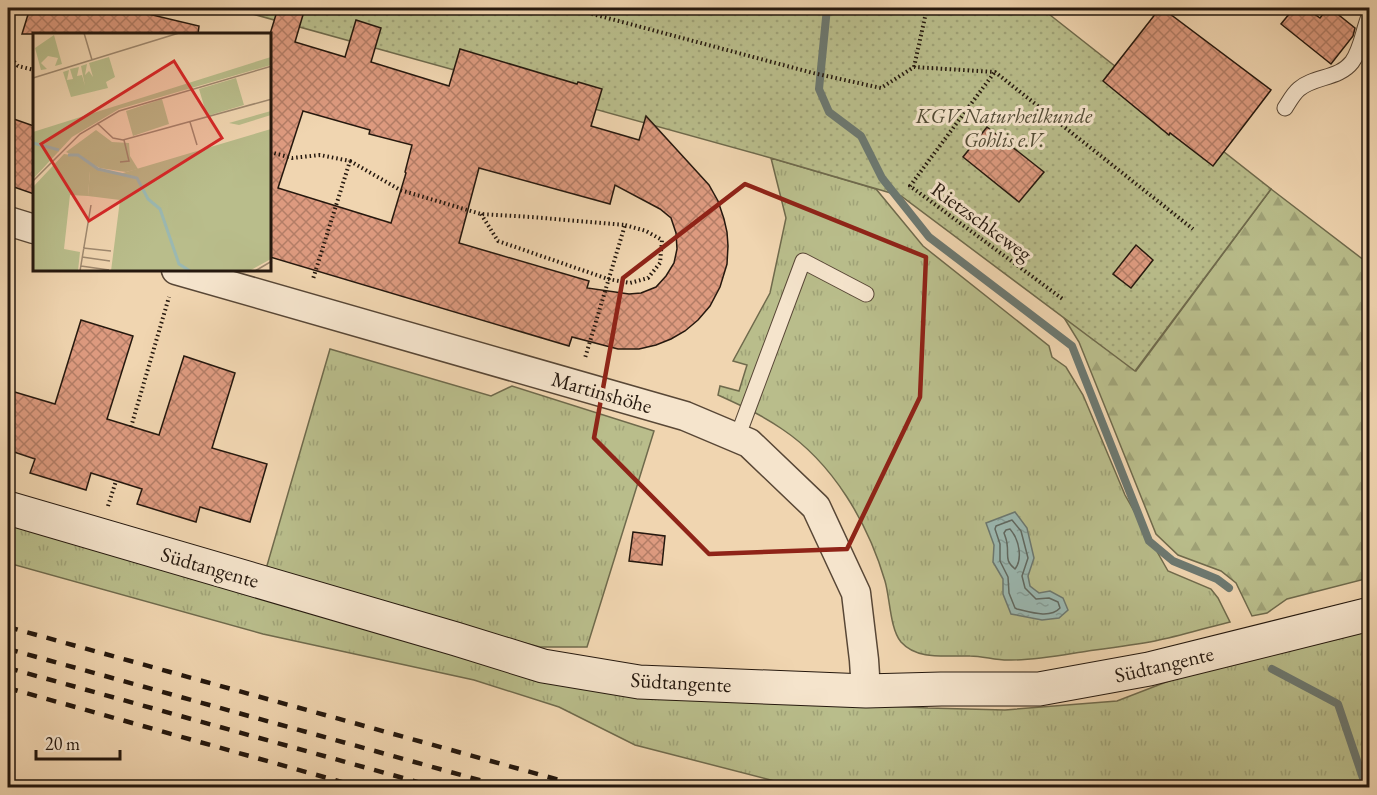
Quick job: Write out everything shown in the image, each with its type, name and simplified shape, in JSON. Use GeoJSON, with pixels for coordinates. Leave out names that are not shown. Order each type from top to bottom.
{"type":"FeatureCollection","features":[{"type":"Feature","properties":{"kind":"street"},"geometry":{"type":"LineString","coordinates":[[8,221],[33,229]]}},
{"type":"Feature","properties":{"kind":"street","name":"Martinshöhe"},"geometry":{"type":"LineString","coordinates":[[184,272],[685,416],[749,443],[816,507],[856,593],[866,691]]}},
{"type":"Feature","properties":{"kind":"street","name":"Südtangente"},"geometry":{"type":"LineString","coordinates":[[8,508],[543,666],[639,682],[866,691],[1039,689],[1149,669],[1370,614]]}},
{"type":"Feature","properties":{"kind":"lane"},"geometry":{"type":"LineString","coordinates":[[1285,108],[1299,89],[1317,80],[1335,75],[1351,63],[1361,44],[1370,14]]}},
{"type":"Feature","properties":{"kind":"lane"},"geometry":{"type":"LineString","coordinates":[[736,438],[803,261],[866,294]]}},
{"type":"Feature","properties":{"kind":"path"},"geometry":{"type":"LineString","coordinates":[[570,8],[813,73],[881,88],[914,67],[995,72],[1193,229]]}},
{"type":"Feature","properties":{"kind":"path"},"geometry":{"type":"LineString","coordinates":[[914,67],[927,8]]}},
{"type":"Feature","properties":{"kind":"path"},"geometry":{"type":"LineString","coordinates":[[8,55],[18,66],[33,70]]}},
{"type":"Feature","properties":{"kind":"path","name":"Rietzschkeweg"},"geometry":{"type":"LineString","coordinates":[[995,72],[910,186],[1065,300]]}},
{"type":"Feature","properties":{"kind":"path"},"geometry":{"type":"LineString","coordinates":[[272,153],[291,158],[320,155],[350,161],[400,190],[481,214],[625,225],[646,231],[662,240],[660,263],[648,278],[630,283],[608,279],[498,241],[481,214]]}},
{"type":"Feature","properties":{"kind":"path"},"geometry":{"type":"LineString","coordinates":[[313,279],[350,161]]}},
{"type":"Feature","properties":{"kind":"path"},"geometry":{"type":"LineString","coordinates":[[585,359],[625,225]]}},
{"type":"Feature","properties":{"kind":"path"},"geometry":{"type":"LineString","coordinates":[[131,427],[176,272]]}},
{"type":"Feature","properties":{"kind":"highlighted area"},"geometry":{"type":"Polygon","coordinates":[[[745,184],[926,257],[920,397],[847,549],[709,554],[594,438],[623,278],[745,184]]]}},
{"type":"Feature","properties":{"kind":"green space","name":"KGV Naturheilkunde Gohlis e.V."},"geometry":{"type":"Polygon","coordinates":[[[231,8],[1048,8],[1045,11],[1271,189],[1135,371],[901,196],[231,8]]]}},
{"type":"Feature","properties":{"kind":"green space"},"geometry":{"type":"Polygon","coordinates":[[[771,158],[876,189],[923,246],[1049,346],[1052,357],[1066,367],[1083,395],[1125,495],[1168,571],[1211,589],[1230,622],[1155,641],[1021,660],[924,655],[901,642],[892,621],[885,581],[878,559],[858,516],[833,477],[800,443],[782,429],[718,395],[720,386],[739,391],[747,365],[733,361],[770,293],[786,218],[771,158]]]}},
{"type":"Feature","properties":{"kind":"green space"},"geometry":{"type":"Polygon","coordinates":[[[1271,189],[1369,264],[1369,578],[1287,599],[1267,613],[1252,616],[1236,583],[1221,571],[1178,555],[1156,534],[1079,342],[1063,316],[1136,371],[1271,189]]]}},
{"type":"Feature","properties":{"kind":"green space"},"geometry":{"type":"Polygon","coordinates":[[[330,349],[491,396],[512,386],[654,431],[587,647],[540,647],[458,626],[266,569],[330,349]]]}},
{"type":"Feature","properties":{"kind":"green space"},"geometry":{"type":"Polygon","coordinates":[[[8,523],[637,694],[1005,710],[1117,701],[1187,674],[1369,628],[1369,787],[798,787],[635,745],[559,707],[474,680],[263,634],[8,563],[8,523]]]}},
{"type":"Feature","properties":{"kind":"water"},"geometry":{"type":"Polygon","coordinates":[[[1015,512],[1027,528],[1034,558],[1028,576],[1030,586],[1039,593],[1050,591],[1063,598],[1068,610],[1059,618],[1042,620],[1011,614],[1003,594],[1003,579],[993,562],[994,545],[986,523],[1015,512]]]}},
{"type":"Feature","properties":{"kind":"building"},"geometry":{"type":"Polygon","coordinates":[[[30,8],[123,8],[199,26],[198,33],[22,34],[30,8]]]}},
{"type":"Feature","properties":{"kind":"building"},"geometry":{"type":"Polygon","coordinates":[[[278,8],[305,8],[295,42],[345,57],[356,20],[381,28],[371,62],[449,86],[460,49],[577,84],[578,82],[602,89],[591,126],[639,140],[646,116],[709,185],[718,201],[727,232],[727,264],[720,287],[710,306],[698,320],[671,339],[639,349],[618,349],[572,337],[569,346],[272,258],[270,33],[278,8]],[[303,111],[278,188],[391,223],[412,145],[369,134],[370,130],[303,111]],[[479,168],[459,243],[589,281],[587,288],[629,294],[641,293],[656,287],[674,263],[677,249],[676,233],[671,218],[660,209],[615,185],[610,204],[479,168]]]}},
{"type":"Feature","properties":{"kind":"building"},"geometry":{"type":"Polygon","coordinates":[[[1160,8],[1271,90],[1213,166],[1170,133],[1169,135],[1103,81],[1160,8]]]}},
{"type":"Feature","properties":{"kind":"building"},"geometry":{"type":"Polygon","coordinates":[[[1294,8],[1306,8],[1320,18],[1330,8],[1355,28],[1353,36],[1331,64],[1281,24],[1294,8]]]}},
{"type":"Feature","properties":{"kind":"building"},"geometry":{"type":"Polygon","coordinates":[[[8,117],[33,126],[33,194],[8,185],[8,117]]]}},
{"type":"Feature","properties":{"kind":"building"},"geometry":{"type":"Polygon","coordinates":[[[987,127],[1044,172],[1019,202],[963,157],[987,127]]]}},
{"type":"Feature","properties":{"kind":"building"},"geometry":{"type":"Polygon","coordinates":[[[1136,245],[1153,260],[1131,288],[1113,274],[1136,245]]]}},
{"type":"Feature","properties":{"kind":"building"},"geometry":{"type":"Polygon","coordinates":[[[81,320],[133,336],[107,419],[159,435],[184,356],[235,373],[212,448],[267,464],[250,522],[200,507],[196,522],[137,504],[142,489],[91,473],[86,490],[30,473],[35,459],[8,450],[8,390],[55,404],[81,320]]]}},
{"type":"Feature","properties":{"kind":"building"},"geometry":{"type":"Polygon","coordinates":[[[633,532],[665,536],[662,565],[629,561],[633,532]]]}},
{"type":"Feature","properties":{"kind":"waterway"},"geometry":{"type":"LineString","coordinates":[[827,8],[819,89],[829,112],[861,136],[882,178],[929,237],[1072,346],[1149,541],[1173,561],[1217,579],[1229,588]]}},
{"type":"Feature","properties":{"kind":"waterway"},"geometry":{"type":"LineString","coordinates":[[1272,669],[1338,704],[1365,784],[1369,788]]}},
{"type":"Feature","properties":{"kind":"railway"},"geometry":{"type":"LineString","coordinates":[[8,627],[588,788]]}},
{"type":"Feature","properties":{"kind":"railway"},"geometry":{"type":"LineString","coordinates":[[8,649],[508,788]]}},
{"type":"Feature","properties":{"kind":"railway"},"geometry":{"type":"LineString","coordinates":[[8,668],[439,788]]}},
{"type":"Feature","properties":{"kind":"railway"},"geometry":{"type":"LineString","coordinates":[[8,688],[363,788]]}}]}
